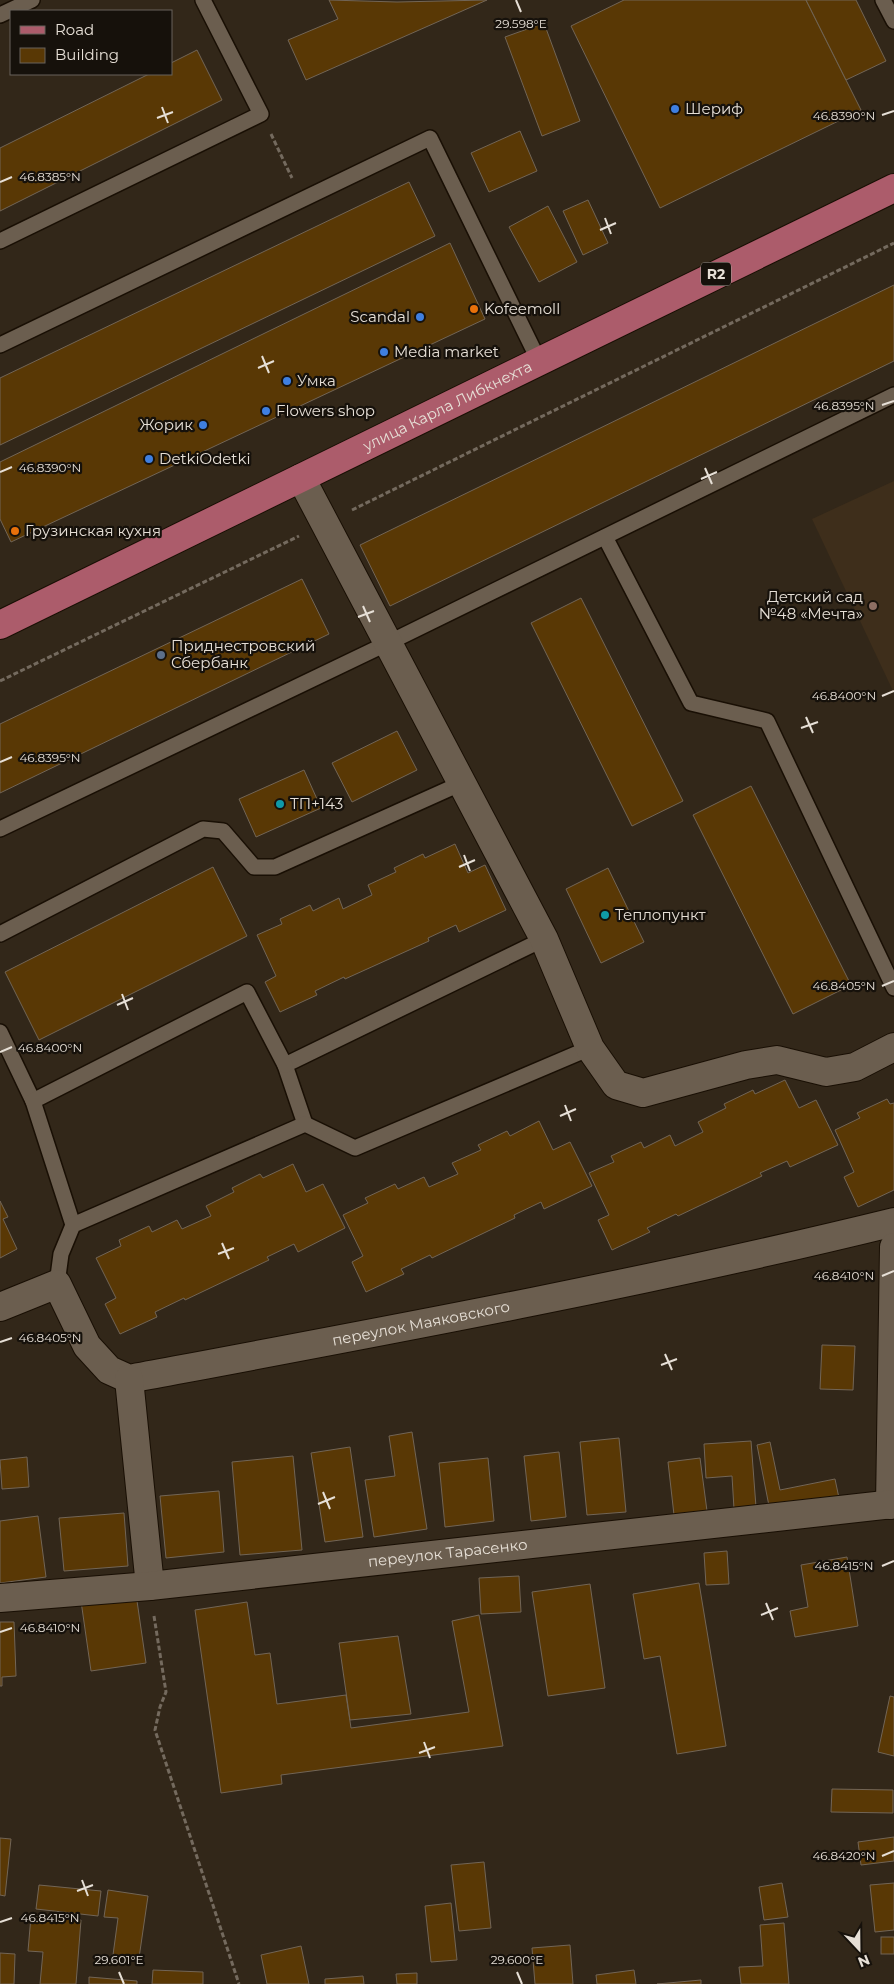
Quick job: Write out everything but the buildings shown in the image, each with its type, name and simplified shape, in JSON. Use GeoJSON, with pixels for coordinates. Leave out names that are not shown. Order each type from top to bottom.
{"type":"FeatureCollection","features":[{"type":"Feature","properties":{"kind":"main road","name":"улица Карла Либкнехта"},"geometry":{"type":"LineString","coordinates":[[0,624],[894,188]]}},
{"type":"Feature","properties":{"kind":"street"},"geometry":{"type":"LineString","coordinates":[[300,478],[544,940],[590,1048],[616,1085],[643,1094],[746,1065],[777,1060],[826,1072],[855,1067],[894,1047]]}},
{"type":"Feature","properties":{"kind":"street","name":"переулок Маяковского"},"geometry":{"type":"LineString","coordinates":[[129,1379],[559,1296],[812,1242],[894,1222]]}},
{"type":"Feature","properties":{"kind":"street"},"geometry":{"type":"LineString","coordinates":[[892,1504],[894,1247]]}},
{"type":"Feature","properties":{"kind":"street"},"geometry":{"type":"LineString","coordinates":[[0,1307],[57,1284],[87,1346],[109,1370],[129,1379],[150,1586]]}},
{"type":"Feature","properties":{"kind":"street","name":"переулок Тарасенко"},"geometry":{"type":"LineString","coordinates":[[0,1598],[150,1586],[892,1504]]}},
{"type":"Feature","properties":{"kind":"lane"},"geometry":{"type":"LineString","coordinates":[[11,10],[32,0]]}},
{"type":"Feature","properties":{"kind":"lane"},"geometry":{"type":"LineString","coordinates":[[0,241],[261,114],[203,0]]}},
{"type":"Feature","properties":{"kind":"lane"},"geometry":{"type":"LineString","coordinates":[[883,0],[894,21]]}},
{"type":"Feature","properties":{"kind":"lane"},"geometry":{"type":"LineString","coordinates":[[0,345],[430,138],[539,361]]}},
{"type":"Feature","properties":{"kind":"lane"},"geometry":{"type":"LineString","coordinates":[[0,829],[388,644],[894,395]]}},
{"type":"Feature","properties":{"kind":"lane"},"geometry":{"type":"LineString","coordinates":[[605,537],[691,703],[767,721],[894,988]]}},
{"type":"Feature","properties":{"kind":"lane"},"geometry":{"type":"LineString","coordinates":[[0,934],[203,829],[223,831],[254,867],[275,867],[462,782]]}},
{"type":"Feature","properties":{"kind":"lane"},"geometry":{"type":"LineString","coordinates":[[285,1065],[544,940]]}},
{"type":"Feature","properties":{"kind":"lane"},"geometry":{"type":"LineString","coordinates":[[33,1101],[247,992],[285,1065],[305,1124],[355,1148],[590,1048]]}},
{"type":"Feature","properties":{"kind":"lane"},"geometry":{"type":"LineString","coordinates":[[0,1032],[33,1101],[73,1225],[61,1254],[57,1284]]}},
{"type":"Feature","properties":{"kind":"lane"},"geometry":{"type":"LineString","coordinates":[[73,1225],[305,1124]]}},
{"type":"Feature","properties":{"kind":"path"},"geometry":{"type":"LineString","coordinates":[[261,114],[302,200]]}},
{"type":"Feature","properties":{"kind":"path"},"geometry":{"type":"LineString","coordinates":[[0,681],[894,243]]}},
{"type":"Feature","properties":{"kind":"path"},"geometry":{"type":"LineString","coordinates":[[150,1586],[166,1692],[160,1707],[155,1730],[239,1984]]}},
{"type":"Feature","properties":{"kind":"shaded area","name":"Детский сад №48 «Мечта»"},"geometry":{"type":"Polygon","coordinates":[[[894,481],[894,693],[812,519],[894,481]]]}},
{"type":"Feature","properties":{"kind":"place","name":"Шериф"},"geometry":{"type":"Point","coordinates":[675,109]}},
{"type":"Feature","properties":{"kind":"place","name":"Kofeemoll"},"geometry":{"type":"Point","coordinates":[474,309]}},
{"type":"Feature","properties":{"kind":"place","name":"Scandal"},"geometry":{"type":"Point","coordinates":[420,317]}},
{"type":"Feature","properties":{"kind":"place","name":"Media market"},"geometry":{"type":"Point","coordinates":[384,352]}},
{"type":"Feature","properties":{"kind":"place","name":"Умка"},"geometry":{"type":"Point","coordinates":[287,381]}},
{"type":"Feature","properties":{"kind":"place","name":"Flowers shop"},"geometry":{"type":"Point","coordinates":[266,411]}},
{"type":"Feature","properties":{"kind":"place","name":"Жорик"},"geometry":{"type":"Point","coordinates":[203,425]}},
{"type":"Feature","properties":{"kind":"place","name":"DetkiOdetki"},"geometry":{"type":"Point","coordinates":[149,459]}},
{"type":"Feature","properties":{"kind":"place","name":"Грузинская кухня"},"geometry":{"type":"Point","coordinates":[15,531]}},
{"type":"Feature","properties":{"kind":"place","name":"Детский сад №48 «Мечта»"},"geometry":{"type":"Point","coordinates":[873,606]}},
{"type":"Feature","properties":{"kind":"place","name":"Приднестровский Сбербанк"},"geometry":{"type":"Point","coordinates":[161,655]}},
{"type":"Feature","properties":{"kind":"place","name":"ТП+143"},"geometry":{"type":"Point","coordinates":[280,804]}},
{"type":"Feature","properties":{"kind":"place","name":"Теплопункт"},"geometry":{"type":"Point","coordinates":[605,915]}}]}
